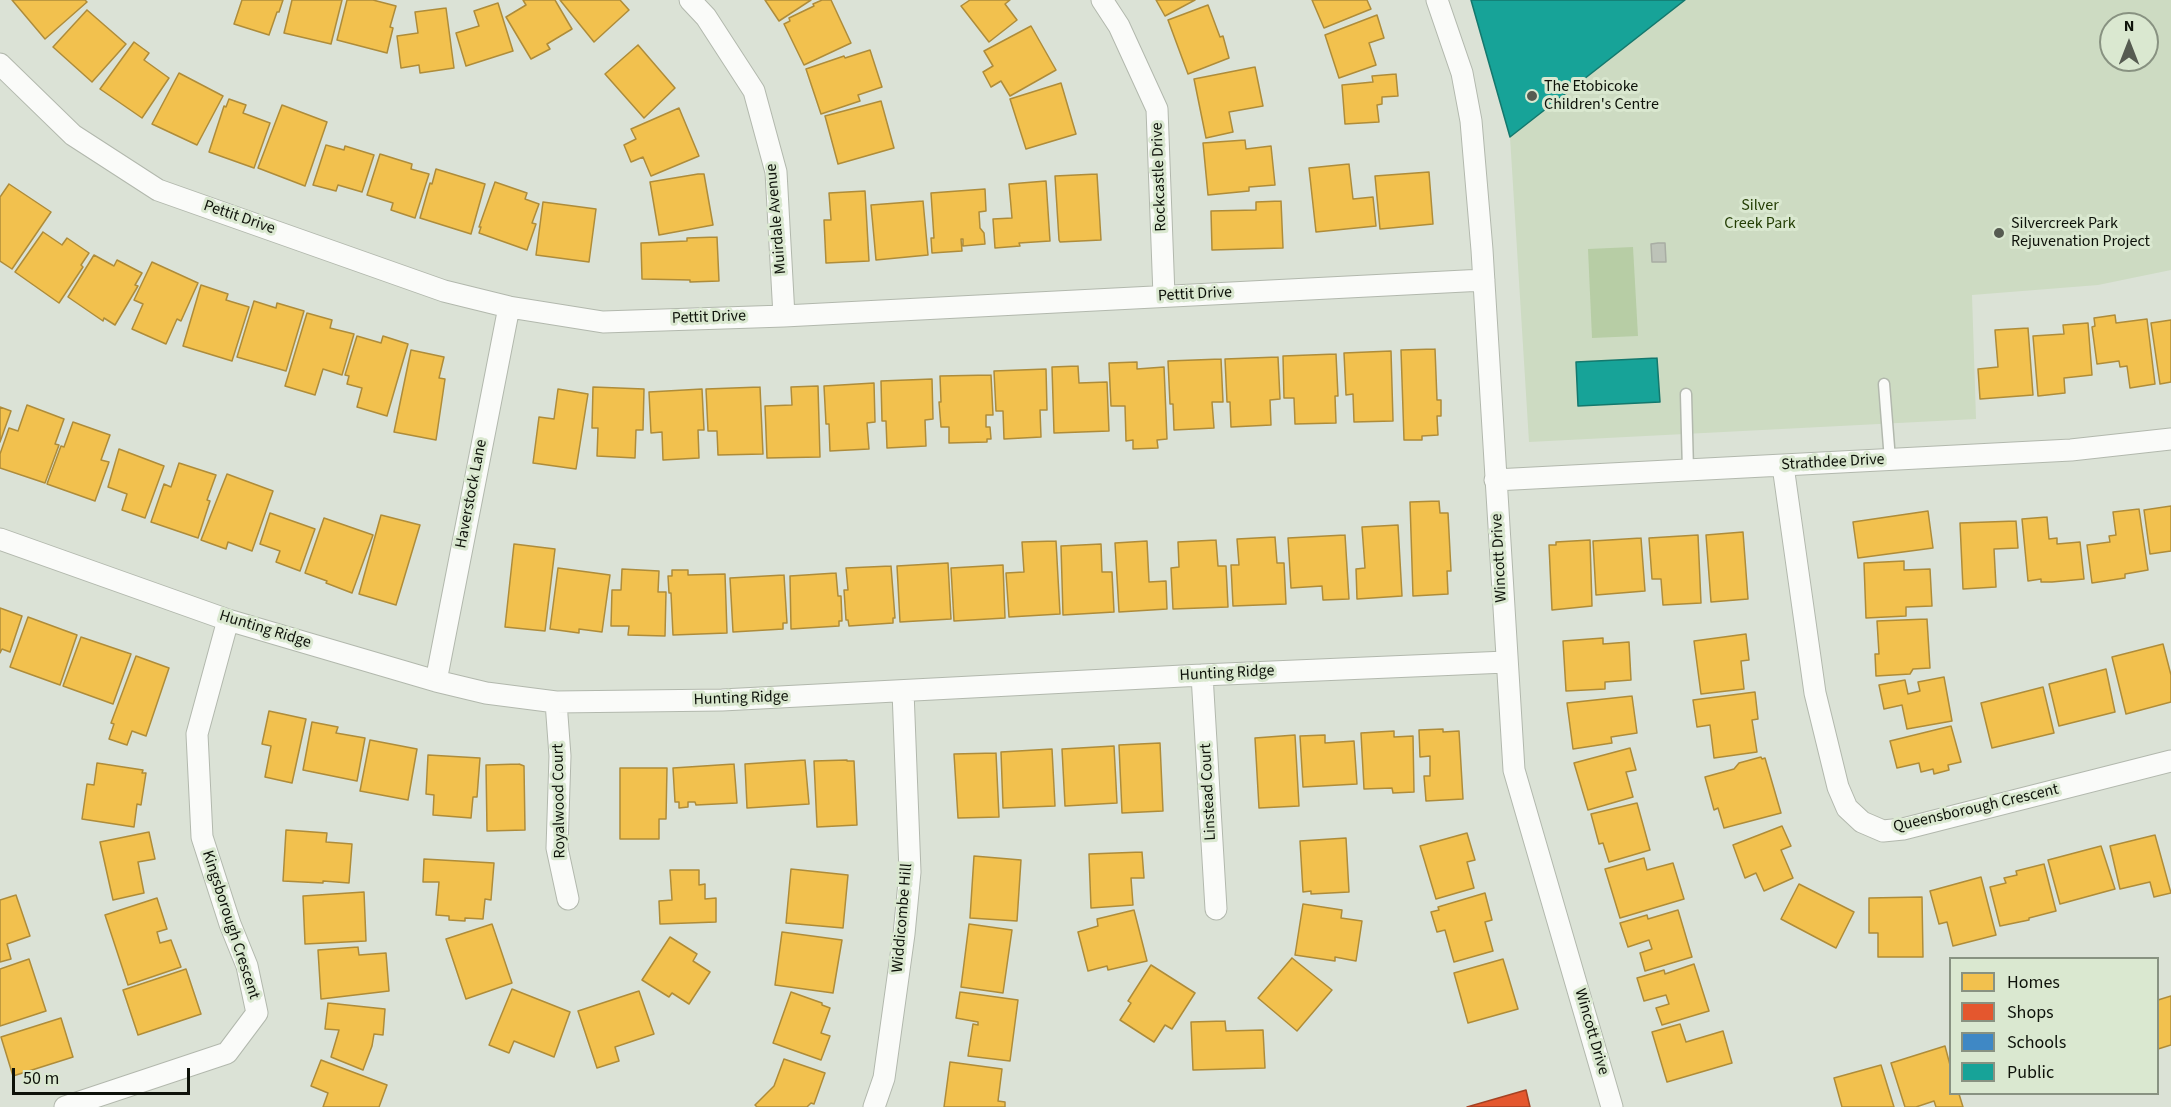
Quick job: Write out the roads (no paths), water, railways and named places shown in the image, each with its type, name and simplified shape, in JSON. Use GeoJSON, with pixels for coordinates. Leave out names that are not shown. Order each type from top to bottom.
{"type":"FeatureCollection","features":[{"type":"Feature","properties":{"kind":"street","name":"Muirdale Avenue"},"geometry":{"type":"LineString","coordinates":[[690,0],[706,17],[754,91],[776,172],[784,316]]}},
{"type":"Feature","properties":{"kind":"street","name":"Rockcastle Drive"},"geometry":{"type":"LineString","coordinates":[[1102,0],[1119,26],[1157,109],[1164,296]]}},
{"type":"Feature","properties":{"kind":"street","name":"Wincott Drive"},"geometry":{"type":"LineString","coordinates":[[1437,0],[1462,73],[1471,121],[1492,398],[1495,480],[1514,770],[1612,1107]]}},
{"type":"Feature","properties":{"kind":"street","name":"Pettit Drive"},"geometry":{"type":"LineString","coordinates":[[0,64],[73,135],[158,190],[444,291],[509,307],[603,322],[784,316],[1484,280]]}},
{"type":"Feature","properties":{"kind":"street","name":"Haverstock Lane"},"geometry":{"type":"LineString","coordinates":[[436,681],[509,307]]}},
{"type":"Feature","properties":{"kind":"street","name":"Strathdee Drive"},"geometry":{"type":"LineString","coordinates":[[1495,480],[2071,450],[2171,439]]}},
{"type":"Feature","properties":{"kind":"street","name":"Queensborough Crescent"},"geometry":{"type":"LineString","coordinates":[[1783,466],[1815,693],[1838,787],[1846,808],[1862,822],[1883,831],[1903,830],[2171,761]]}},
{"type":"Feature","properties":{"kind":"street","name":"Hunting Ridge"},"geometry":{"type":"LineString","coordinates":[[0,539],[228,620],[436,681],[486,693],[556,702],[722,700],[1506,662]]}},
{"type":"Feature","properties":{"kind":"street","name":"Kingsborough Crescent"},"geometry":{"type":"LineString","coordinates":[[65,1107],[227,1053],[258,1013],[247,966],[230,924],[202,837],[197,734],[228,620]]}},
{"type":"Feature","properties":{"kind":"street","name":"Linstead Court"},"geometry":{"type":"LineString","coordinates":[[1202,675],[1216,909]]}},
{"type":"Feature","properties":{"kind":"street","name":"Widdicombe Hill"},"geometry":{"type":"LineString","coordinates":[[874,1107],[884,1078],[904,934],[910,872],[903,691]]}},
{"type":"Feature","properties":{"kind":"street","name":"Royalwood Court"},"geometry":{"type":"LineString","coordinates":[[556,702],[560,756],[557,848],[568,899]]}},
{"type":"Feature","properties":{"kind":"lane"},"geometry":{"type":"LineString","coordinates":[[1884,384],[1890,460]]}},
{"type":"Feature","properties":{"kind":"lane"},"geometry":{"type":"LineString","coordinates":[[1686,394],[1688,471]]}},
{"type":"Feature","properties":{"kind":"place","name":"The Etobicoke Children's Centre"},"geometry":{"type":"Point","coordinates":[1532,96]}},
{"type":"Feature","properties":{"kind":"place","name":"Silvercreek Park Rejuvenation Project"},"geometry":{"type":"Point","coordinates":[1999,233]}},
{"type":"Feature","properties":{"kind":"park label","name":"Silver Creek Park"},"geometry":{"type":"Point","coordinates":[1760,215]}}]}
